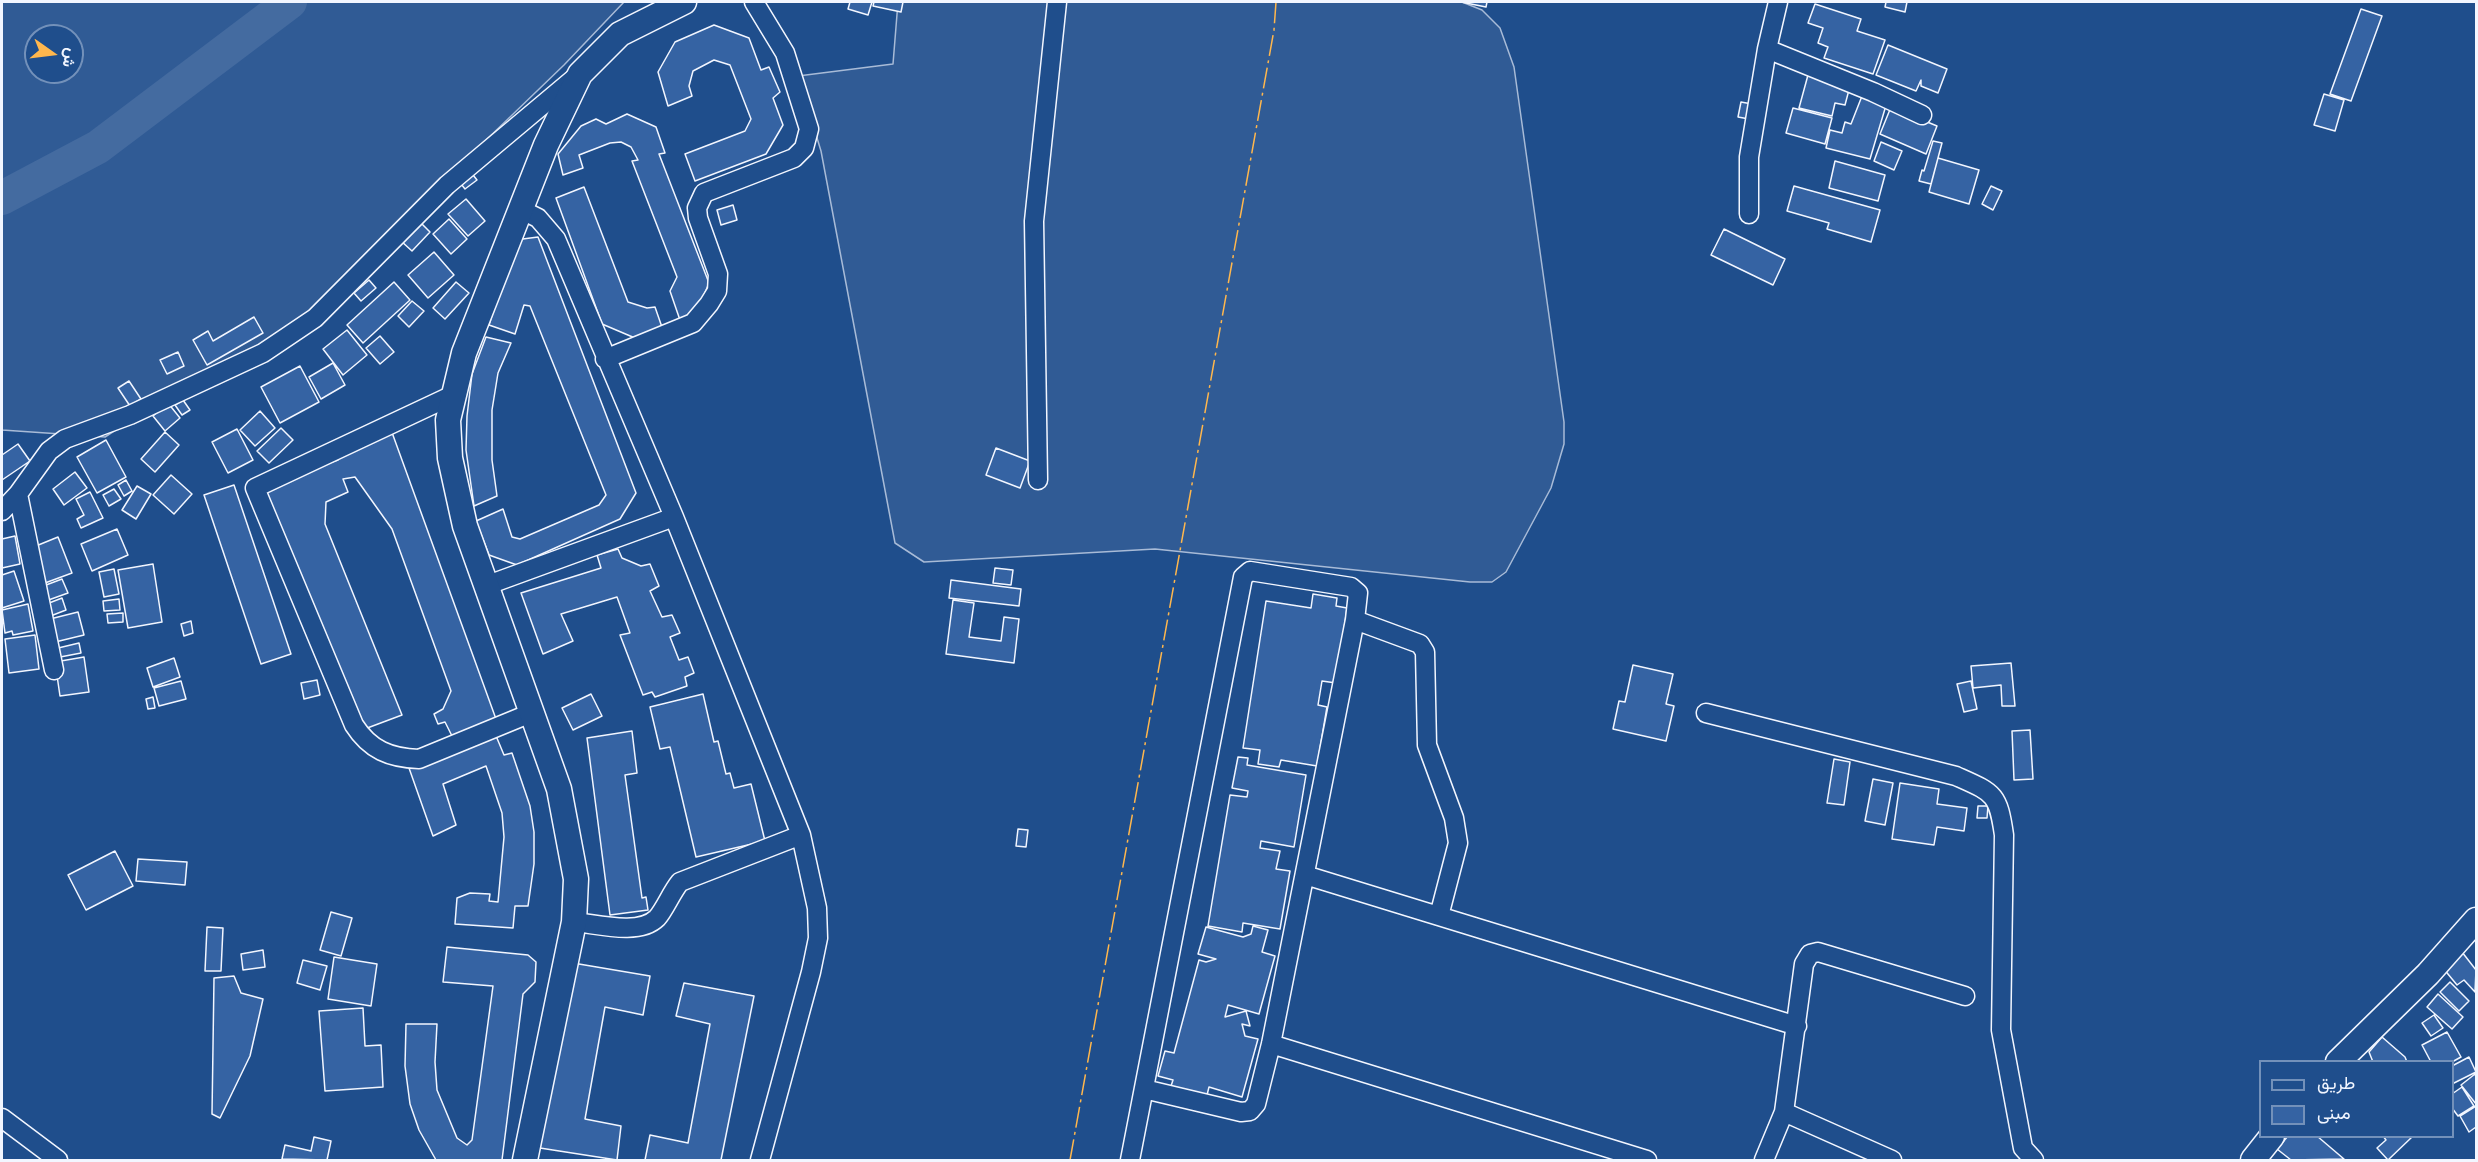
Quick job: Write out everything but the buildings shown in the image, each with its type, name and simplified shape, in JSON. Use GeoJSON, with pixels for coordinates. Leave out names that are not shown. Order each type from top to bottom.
{"type":"FeatureCollection","features":[{"type":"Feature","properties":{"kind":"street"},"geometry":{"type":"LineString","coordinates":[[2,511],[18,494],[49,451],[65,439],[130,415],[263,353],[315,318],[447,184],[580,74],[620,34],[684,2]]}},
{"type":"Feature","properties":{"kind":"street"},"geometry":{"type":"LineString","coordinates":[[605,359],[693,323],[717,291],[718,274],[698,218],[697,208],[704,193],[794,158],[804,148],[809,129],[784,52],[754,2]]}},
{"type":"Feature","properties":{"kind":"street"},"geometry":{"type":"LineString","coordinates":[[1038,480],[1034,221],[1056,2]]}},
{"type":"Feature","properties":{"kind":"street"},"geometry":{"type":"LineString","coordinates":[[1749,214],[1749,157],[1767,50],[1779,2]]}},
{"type":"Feature","properties":{"kind":"street"},"geometry":{"type":"LineString","coordinates":[[1767,50],[1873,92],[1922,115]]}},
{"type":"Feature","properties":{"kind":"street"},"geometry":{"type":"LineString","coordinates":[[531,1160],[574,922],[576,879],[571,841],[559,789],[465,526],[450,458],[448,420],[464,352],[546,145],[580,74]]}},
{"type":"Feature","properties":{"kind":"street"},"geometry":{"type":"LineString","coordinates":[[520,209],[538,218],[556,239],[674,517],[801,835],[817,908],[818,938],[760,1161]]}},
{"type":"Feature","properties":{"kind":"street"},"geometry":{"type":"LineString","coordinates":[[453,395],[255,488],[354,725],[363,739],[376,750],[399,758],[419,759],[531,713]]}},
{"type":"Feature","properties":{"kind":"street"},"geometry":{"type":"LineString","coordinates":[[18,494],[54,670]]}},
{"type":"Feature","properties":{"kind":"street"},"geometry":{"type":"LineString","coordinates":[[485,586],[674,517]]}},
{"type":"Feature","properties":{"kind":"street"},"geometry":{"type":"LineString","coordinates":[[1130,1161],[1144,1089],[1244,577],[1250,571],[1351,587],[1358,592],[1355,620],[1271,1044],[1256,1104],[1250,1111],[1241,1112],[1144,1089]]}},
{"type":"Feature","properties":{"kind":"street"},"geometry":{"type":"LineString","coordinates":[[1355,620],[1420,644],[1425,652],[1427,745],[1454,818],[1458,843],[1439,916]]}},
{"type":"Feature","properties":{"kind":"street"},"geometry":{"type":"LineString","coordinates":[[1706,713],[1956,776],[1985,789],[2000,806],[2004,835],[2001,1030],[2023,1148],[2034,1161]]}},
{"type":"Feature","properties":{"kind":"street"},"geometry":{"type":"LineString","coordinates":[[574,922],[636,927],[649,925],[659,916],[669,894],[680,882],[801,835]]}},
{"type":"Feature","properties":{"kind":"street"},"geometry":{"type":"LineString","coordinates":[[1305,875],[1797,1026]]}},
{"type":"Feature","properties":{"kind":"street"},"geometry":{"type":"LineString","coordinates":[[2340,1060],[2428,975],[2476,920]]}},
{"type":"Feature","properties":{"kind":"street"},"geometry":{"type":"LineString","coordinates":[[1764,1161],[1784,1112],[1804,964],[1810,954],[1818,952],[1965,996]]}},
{"type":"Feature","properties":{"kind":"street"},"geometry":{"type":"LineString","coordinates":[[1271,1044],[1647,1161]]}},
{"type":"Feature","properties":{"kind":"street"},"geometry":{"type":"LineString","coordinates":[[1784,1112],[1892,1161]]}},
{"type":"Feature","properties":{"kind":"street"},"geometry":{"type":"LineString","coordinates":[[2,1118],[58,1161]]}},
{"type":"Feature","properties":{"kind":"street"},"geometry":{"type":"LineString","coordinates":[[2253,1161],[2271,1138]]}},
{"type":"Feature","properties":{"kind":"shaded area"},"geometry":{"type":"Polygon","coordinates":[[[2,2],[624,2],[564,65],[297,330],[140,414],[105,437],[2,430],[2,2]]]}},
{"type":"Feature","properties":{"kind":"shaded area"},"geometry":{"type":"Polygon","coordinates":[[[898,2],[1462,2],[1482,10],[1500,28],[1514,67],[1564,422],[1564,444],[1551,488],[1506,572],[1492,582],[1470,582],[1155,549],[924,562],[895,543],[821,151],[798,76],[893,64],[898,2]]]}},
{"type":"Feature","properties":{"kind":"waterway"},"geometry":{"type":"LineString","coordinates":[[2,198],[98,147],[290,2]]}},
{"type":"Feature","properties":{"kind":"power"},"geometry":{"type":"LineString","coordinates":[[1070,1160],[1274,30],[1276,2]]}}]}
